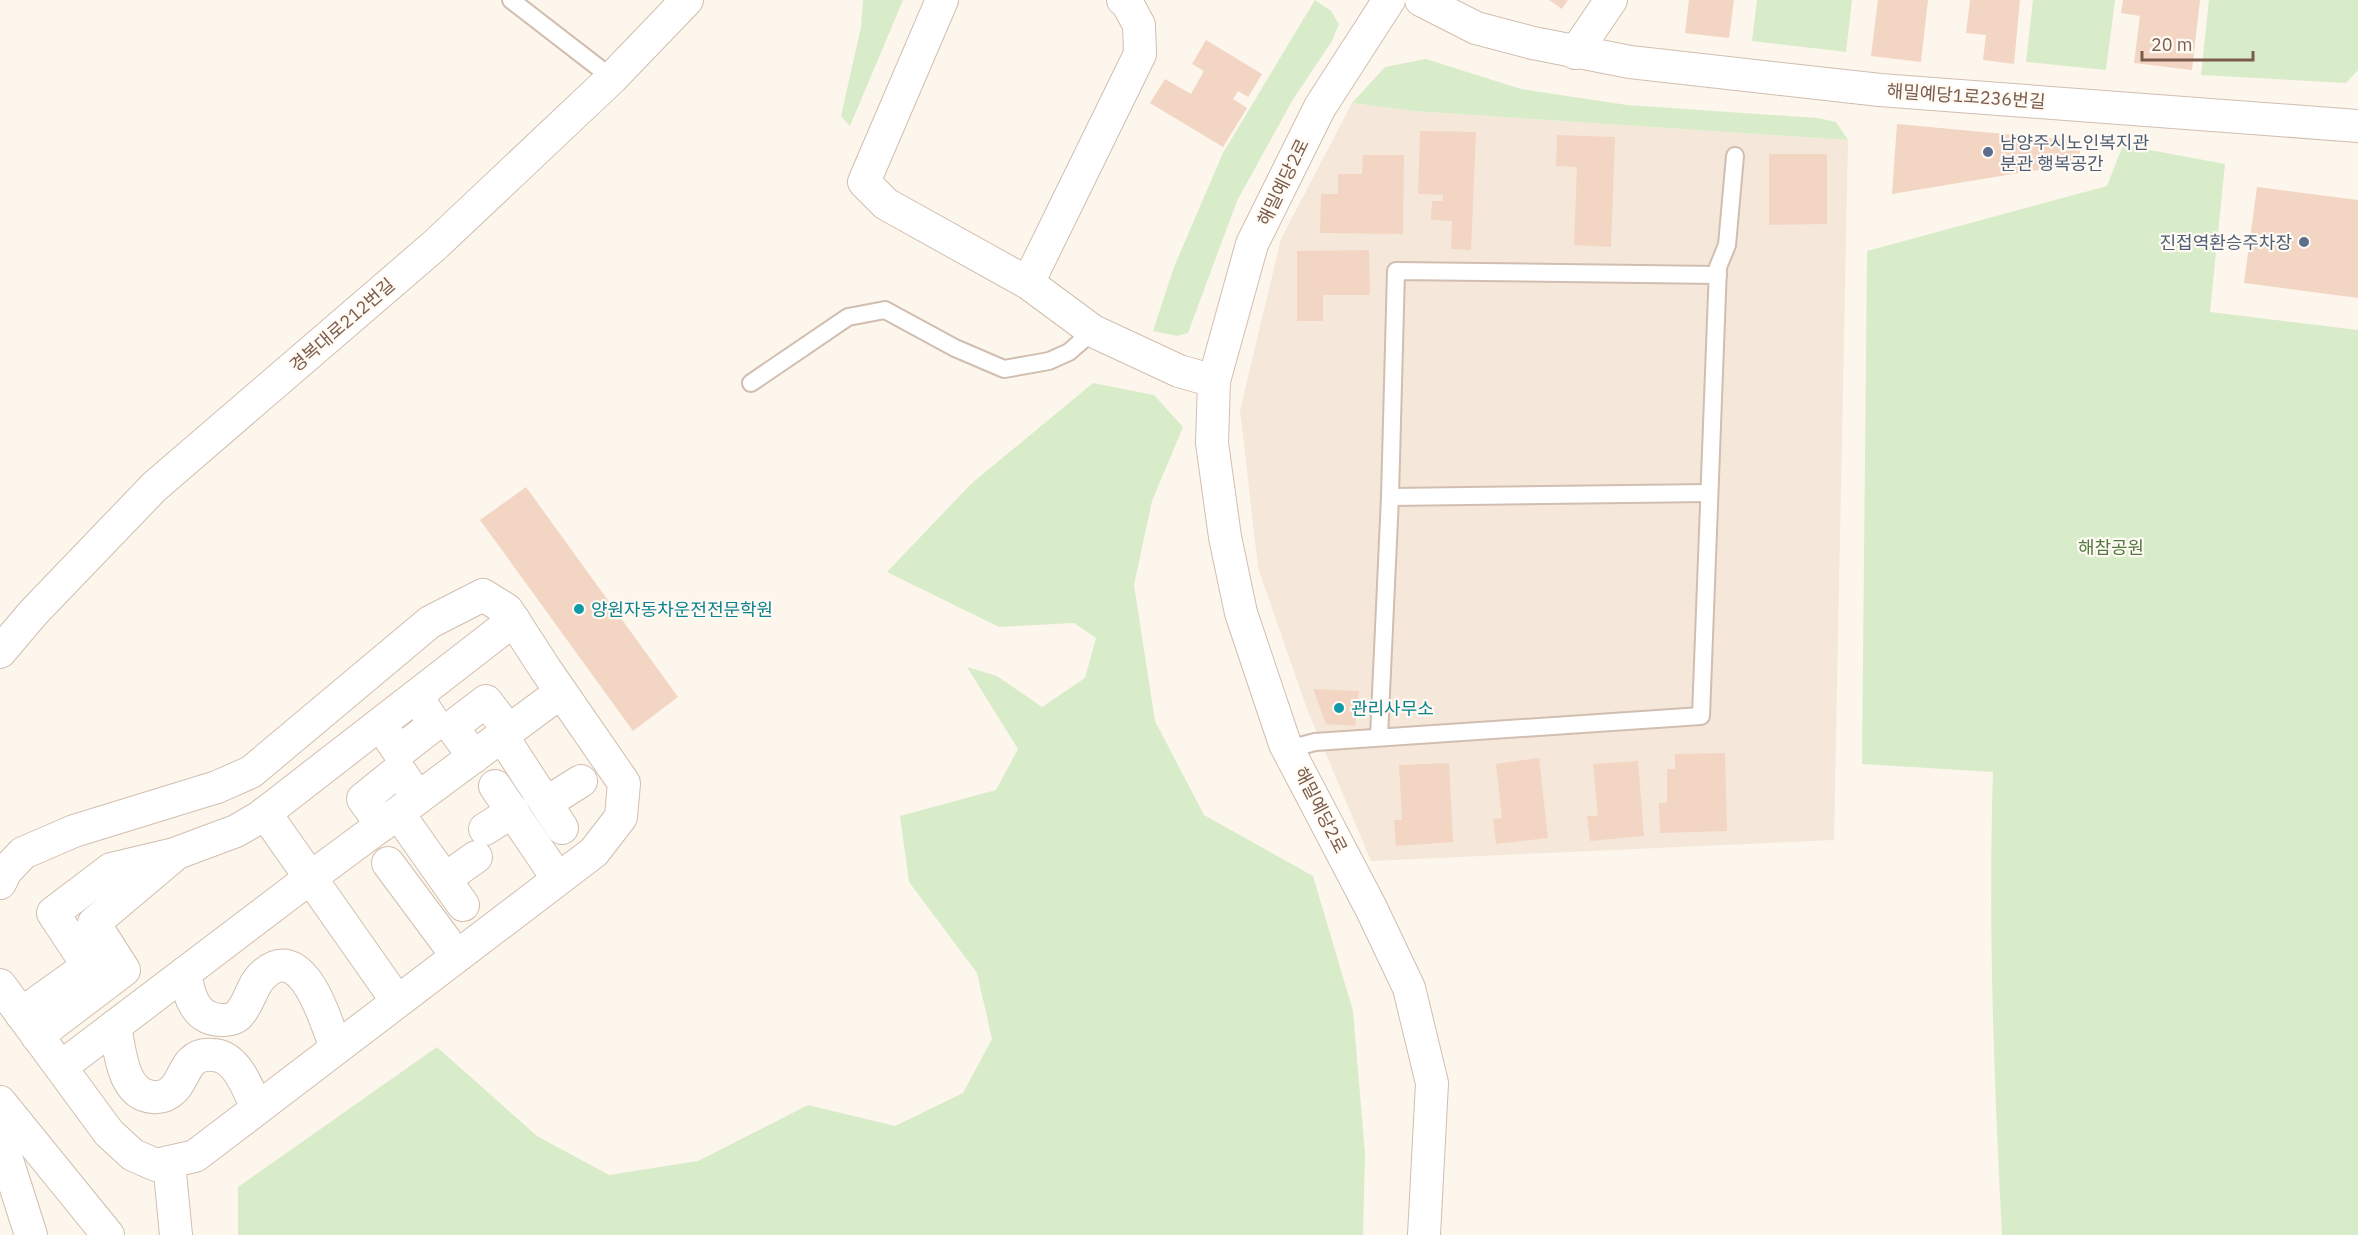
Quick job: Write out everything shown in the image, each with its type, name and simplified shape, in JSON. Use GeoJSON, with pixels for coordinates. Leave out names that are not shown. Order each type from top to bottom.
{"type":"FeatureCollection","features":[{"type":"Feature","properties":{"kind":"street","name":"경복대로212번길"},"geometry":{"type":"LineString","coordinates":[[0,652],[33,613],[154,487],[434,246],[612,78],[687,0]]}},
{"type":"Feature","properties":{"kind":"street"},"geometry":{"type":"LineString","coordinates":[[942,0],[864,182],[886,204],[1029,283],[1093,331],[1179,371],[1214,381]]}},
{"type":"Feature","properties":{"kind":"street"},"geometry":{"type":"LineString","coordinates":[[1029,283],[1140,54],[1139,26],[1123,0]]}},
{"type":"Feature","properties":{"kind":"street","name":"해밀예당2로"},"geometry":{"type":"LineString","coordinates":[[1389,0],[1320,107],[1252,244],[1214,381],[1212,443],[1228,548],[1241,613],[1289,749],[1371,908],[1409,988],[1432,1083],[1424,1235]]}},
{"type":"Feature","properties":{"kind":"street","name":"해밀예당1로236번길"},"geometry":{"type":"LineString","coordinates":[[1421,0],[1476,28],[1575,53],[1630,62],[1880,90],[2358,126]]}},
{"type":"Feature","properties":{"kind":"street"},"geometry":{"type":"LineString","coordinates":[[1575,53],[1611,0]]}},
{"type":"Feature","properties":{"kind":"street"},"geometry":{"type":"LineString","coordinates":[[0,883],[11,852],[217,787],[251,772],[430,622],[483,595],[507,610],[624,783],[621,817],[594,852],[195,1156],[156,1165],[133,1155],[109,1132],[0,985]]}},
{"type":"Feature","properties":{"kind":"street"},"geometry":{"type":"LineString","coordinates":[[29,1025],[88,966],[53,913],[111,869],[177,853],[236,831],[265,813],[514,620]]}},
{"type":"Feature","properties":{"kind":"street"},"geometry":{"type":"LineString","coordinates":[[506,733],[561,692]]}},
{"type":"Feature","properties":{"kind":"street"},"geometry":{"type":"LineString","coordinates":[[61,1067],[474,757],[452,727],[486,701],[554,816],[581,781]]}},
{"type":"Feature","properties":{"kind":"street"},"geometry":{"type":"LineString","coordinates":[[445,879],[480,843],[504,799],[558,879]]}},
{"type":"Feature","properties":{"kind":"street"},"geometry":{"type":"LineString","coordinates":[[399,812],[463,905]]}},
{"type":"Feature","properties":{"kind":"street"},"geometry":{"type":"LineString","coordinates":[[265,813],[397,1001]]}},
{"type":"Feature","properties":{"kind":"street"},"geometry":{"type":"LineString","coordinates":[[29,1025],[124,970],[94,923],[177,853]]}},
{"type":"Feature","properties":{"kind":"street"},"geometry":{"type":"LineString","coordinates":[[388,863],[400,900],[457,956]]}},
{"type":"Feature","properties":{"kind":"street"},"geometry":{"type":"LineString","coordinates":[[185,973],[190,997],[199,1012],[215,1020],[230,1020],[240,1015],[258,980],[265,972],[279,966],[297,969],[310,984],[336,1048]]}},
{"type":"Feature","properties":{"kind":"street"},"geometry":{"type":"LineString","coordinates":[[115,1026],[123,1068],[133,1087],[143,1097],[162,1098],[175,1089],[192,1061],[203,1054],[217,1055],[228,1059],[239,1073],[257,1108]]}},
{"type":"Feature","properties":{"kind":"street"},"geometry":{"type":"LineString","coordinates":[[0,1102],[108,1235]]}},
{"type":"Feature","properties":{"kind":"street"},"geometry":{"type":"LineString","coordinates":[[0,1138],[8,1189],[31,1235]]}},
{"type":"Feature","properties":{"kind":"street"},"geometry":{"type":"LineString","coordinates":[[169,1162],[176,1235]]}},
{"type":"Feature","properties":{"kind":"lane"},"geometry":{"type":"LineString","coordinates":[[511,0],[612,78]]}},
{"type":"Feature","properties":{"kind":"lane"},"geometry":{"type":"LineString","coordinates":[[1289,749],[1315,742],[1701,716],[1718,267],[1727,245],[1735,156]]}},
{"type":"Feature","properties":{"kind":"lane"},"geometry":{"type":"LineString","coordinates":[[1379,737],[1390,497],[1396,271],[1718,275]]}},
{"type":"Feature","properties":{"kind":"lane"},"geometry":{"type":"LineString","coordinates":[[751,383],[848,317],[885,310],[955,348],[1004,369],[1049,361],[1069,352],[1093,331]]}},
{"type":"Feature","properties":{"kind":"lane"},"geometry":{"type":"LineString","coordinates":[[1390,497],[1709,493]]}},
{"type":"Feature","properties":{"kind":"shaded area"},"geometry":{"type":"Polygon","coordinates":[[[1352,103],[1413,111],[1848,140],[1834,840],[1371,861],[1307,709],[1258,568],[1240,410],[1281,239],[1352,103]]]}},
{"type":"Feature","properties":{"kind":"green space"},"geometry":{"type":"Polygon","coordinates":[[[863,0],[903,0],[850,126],[841,116],[861,27],[863,0]]]}},
{"type":"Feature","properties":{"kind":"green space"},"geometry":{"type":"Polygon","coordinates":[[[1315,0],[1331,11],[1339,24],[1332,41],[1292,101],[1237,201],[1188,333],[1177,336],[1153,331],[1174,267],[1223,153],[1315,0]]]}},
{"type":"Feature","properties":{"kind":"green space"},"geometry":{"type":"Polygon","coordinates":[[[1757,0],[1852,0],[1846,52],[1752,41],[1757,0]]]}},
{"type":"Feature","properties":{"kind":"green space"},"geometry":{"type":"Polygon","coordinates":[[[2033,0],[2115,0],[2106,70],[2026,62],[2033,0]]]}},
{"type":"Feature","properties":{"kind":"green space"},"geometry":{"type":"Polygon","coordinates":[[[2209,0],[2358,0],[2358,70],[2346,83],[2201,75],[2209,0]]]}},
{"type":"Feature","properties":{"kind":"green space"},"geometry":{"type":"Polygon","coordinates":[[[1426,59],[1521,89],[1627,105],[1818,118],[1836,122],[1848,140],[1413,111],[1352,103],[1385,67],[1426,59]]]}},
{"type":"Feature","properties":{"kind":"green space","name":"해참공원"},"geometry":{"type":"Polygon","coordinates":[[[2123,145],[2225,164],[2210,312],[2358,330],[2358,1235],[2002,1235],[1993,1004],[1991,888],[1993,772],[1862,764],[1867,251],[2107,186],[2123,145]]]}},
{"type":"Feature","properties":{"kind":"green space"},"geometry":{"type":"Polygon","coordinates":[[[1093,383],[1154,395],[1183,427],[1152,501],[1134,585],[1155,721],[1204,815],[1313,876],[1353,1011],[1365,1154],[1363,1235],[238,1235],[238,1187],[437,1047],[537,1136],[609,1175],[698,1161],[808,1105],[895,1126],[963,1093],[992,1039],[977,973],[909,882],[900,816],[996,790],[1018,749],[967,667],[997,676],[1042,707],[1085,678],[1096,638],[1074,623],[999,627],[887,572],[971,484],[1093,383]]]}},
{"type":"Feature","properties":{"kind":"building"},"geometry":{"type":"Polygon","coordinates":[[[1549,0],[1568,0],[1562,9],[1549,0]]]}},
{"type":"Feature","properties":{"kind":"building"},"geometry":{"type":"Polygon","coordinates":[[[1689,0],[1734,0],[1729,38],[1685,33],[1689,0]]]}},
{"type":"Feature","properties":{"kind":"building"},"geometry":{"type":"Polygon","coordinates":[[[1878,0],[1928,0],[1921,62],[1871,56],[1878,0]]]}},
{"type":"Feature","properties":{"kind":"building"},"geometry":{"type":"Polygon","coordinates":[[[1970,0],[2020,0],[2014,64],[1983,60],[1986,35],[1966,33],[1970,0]]]}},
{"type":"Feature","properties":{"kind":"building"},"geometry":{"type":"Polygon","coordinates":[[[2123,0],[2200,0],[2192,70],[2134,63],[2140,16],[2121,13],[2123,0]]]}},
{"type":"Feature","properties":{"kind":"building"},"geometry":{"type":"Polygon","coordinates":[[[1206,40],[1262,74],[1248,97],[1238,91],[1233,99],[1247,108],[1223,147],[1150,103],[1165,79],[1191,94],[1204,71],[1192,64],[1206,40]]]}},
{"type":"Feature","properties":{"kind":"building","name":"남양주시노인복지관 분관 행복공간"},"geometry":{"type":"Polygon","coordinates":[[[1897,124],[2080,141],[2080,163],[1892,194],[1897,124]]]}},
{"type":"Feature","properties":{"kind":"building"},"geometry":{"type":"Polygon","coordinates":[[[1420,131],[1476,132],[1471,250],[1451,249],[1452,221],[1431,220],[1432,201],[1443,201],[1443,195],[1418,194],[1420,131]]]}},
{"type":"Feature","properties":{"kind":"building"},"geometry":{"type":"Polygon","coordinates":[[[1557,135],[1615,137],[1611,247],[1574,245],[1577,167],[1556,166],[1557,135]]]}},
{"type":"Feature","properties":{"kind":"building"},"geometry":{"type":"Polygon","coordinates":[[[1769,154],[1827,154],[1827,224],[1769,225],[1769,154]]]}},
{"type":"Feature","properties":{"kind":"building"},"geometry":{"type":"Polygon","coordinates":[[[1363,155],[1404,155],[1403,234],[1320,233],[1321,194],[1338,194],[1338,174],[1362,174],[1363,155]]]}},
{"type":"Feature","properties":{"kind":"building","name":"진접역환승주차장"},"geometry":{"type":"Polygon","coordinates":[[[2257,187],[2358,200],[2358,298],[2244,283],[2257,187]]]}},
{"type":"Feature","properties":{"kind":"building"},"geometry":{"type":"Polygon","coordinates":[[[1369,250],[1370,295],[1323,295],[1323,321],[1297,321],[1297,251],[1369,250]]]}},
{"type":"Feature","properties":{"kind":"building","name":"양원자동차운전전문학원"},"geometry":{"type":"Polygon","coordinates":[[[526,487],[678,697],[633,731],[480,520],[526,487]]]}},
{"type":"Feature","properties":{"kind":"building","name":"관리사무소"},"geometry":{"type":"Polygon","coordinates":[[[1313,689],[1359,691],[1355,726],[1326,724],[1313,689]]]}},
{"type":"Feature","properties":{"kind":"building"},"geometry":{"type":"Polygon","coordinates":[[[1725,753],[1727,831],[1660,833],[1659,803],[1667,803],[1667,769],[1675,769],[1675,754],[1725,753]]]}},
{"type":"Feature","properties":{"kind":"building"},"geometry":{"type":"Polygon","coordinates":[[[1539,758],[1548,838],[1496,844],[1493,819],[1502,818],[1496,764],[1539,758]]]}},
{"type":"Feature","properties":{"kind":"building"},"geometry":{"type":"Polygon","coordinates":[[[1638,761],[1644,836],[1590,841],[1587,816],[1598,816],[1593,764],[1638,761]]]}},
{"type":"Feature","properties":{"kind":"building"},"geometry":{"type":"Polygon","coordinates":[[[1449,763],[1453,842],[1396,846],[1394,820],[1402,820],[1399,765],[1449,763]]]}},
{"type":"Feature","properties":{"kind":"place","name":"남양주시노인복지관 분관 행복공간"},"geometry":{"type":"Point","coordinates":[1988,152]}},
{"type":"Feature","properties":{"kind":"place","name":"진접역환승주차장"},"geometry":{"type":"Point","coordinates":[2304,242]}},
{"type":"Feature","properties":{"kind":"place","name":"양원자동차운전전문학원"},"geometry":{"type":"Point","coordinates":[579,609]}},
{"type":"Feature","properties":{"kind":"place","name":"관리사무소"},"geometry":{"type":"Point","coordinates":[1339,708]}}]}
